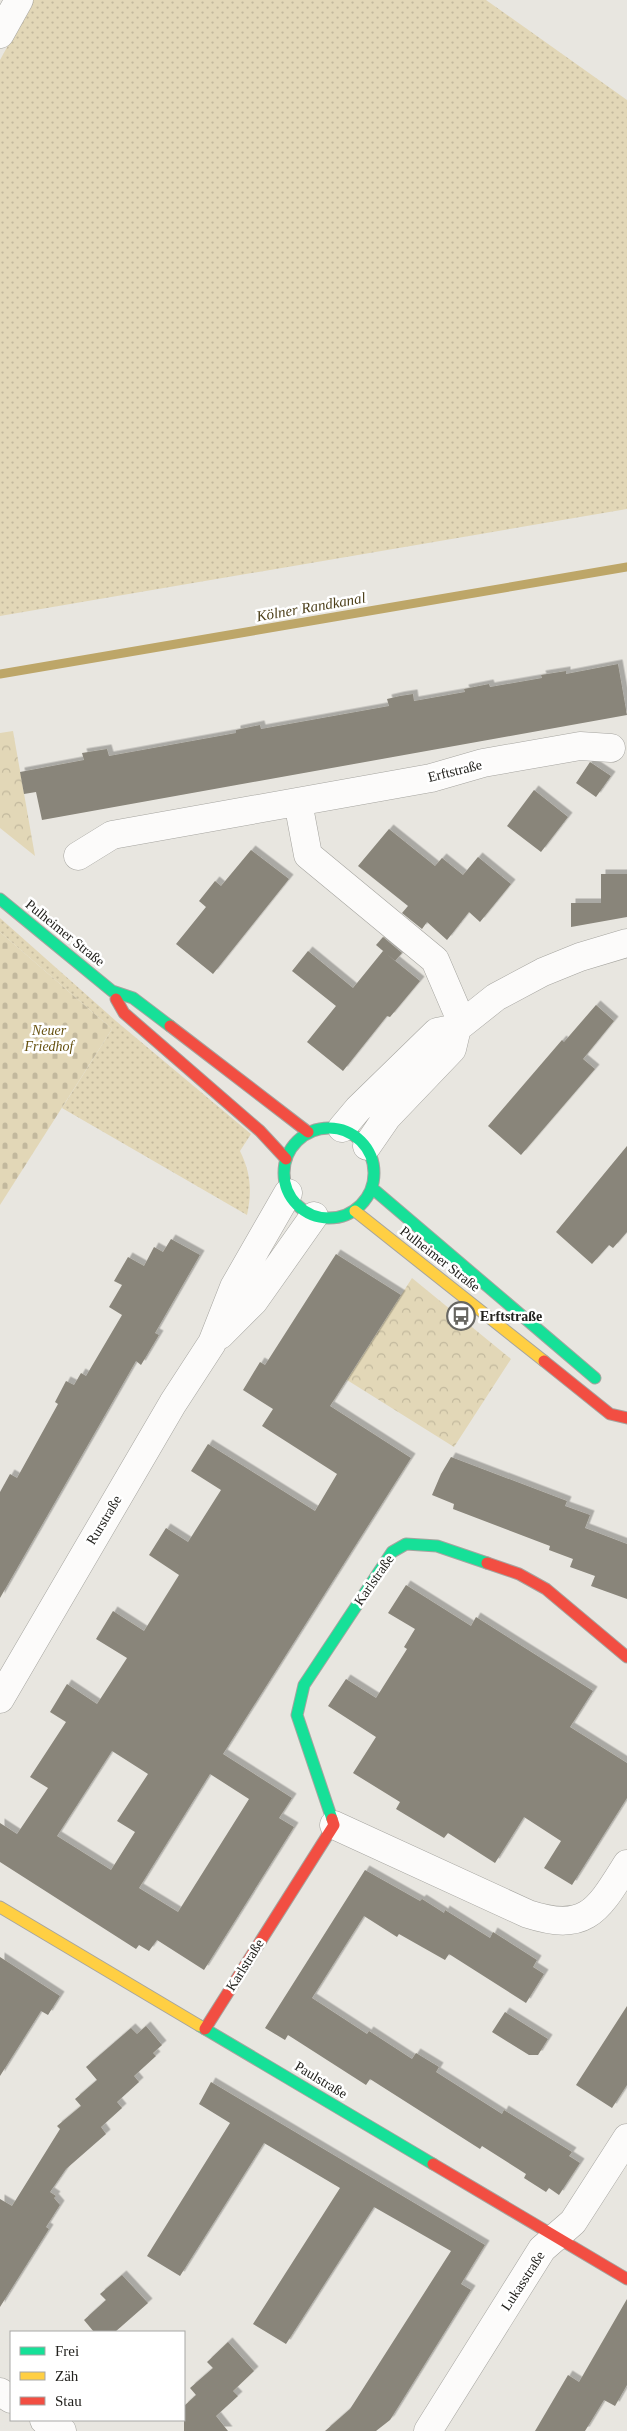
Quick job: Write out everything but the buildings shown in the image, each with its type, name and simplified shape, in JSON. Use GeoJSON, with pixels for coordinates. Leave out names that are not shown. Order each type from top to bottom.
{"type":"FeatureCollection","features":[{"type":"Feature","properties":{"kind":"main road","name":"Pulheimer Straße"},"geometry":{"type":"LineString","coordinates":[[0,899],[112,991],[134,998],[308,1132]]}},
{"type":"Feature","properties":{"kind":"main road","name":"Pulheimer Straße"},"geometry":{"type":"LineString","coordinates":[[112,991],[124,1013],[260,1131],[286,1159]]}},
{"type":"Feature","properties":{"kind":"main road"},"geometry":{"type":"LineString","coordinates":[[324,1127],[342,1128],[356,1135],[367,1146],[373,1160],[375,1174],[372,1188],[365,1201],[355,1211],[342,1217],[314,1216],[299,1207],[288,1193],[284,1176],[286,1159],[294,1143],[308,1132],[324,1127]]}},
{"type":"Feature","properties":{"kind":"main road","name":"Pulheimer Straße"},"geometry":{"type":"LineString","coordinates":[[372,1188],[603,1385]]}},
{"type":"Feature","properties":{"kind":"main road","name":"Pulheimer Straße"},"geometry":{"type":"LineString","coordinates":[[355,1211],[610,1414],[627,1418]]}},
{"type":"Feature","properties":{"kind":"main road","name":"Karlstraße"},"geometry":{"type":"LineString","coordinates":[[205,2029],[334,1825],[297,1715],[299,1703],[304,1685],[392,1552],[406,1544],[437,1546],[519,1574],[546,1590],[627,1657]]}},
{"type":"Feature","properties":{"kind":"main road","name":"Paulstraße"},"geometry":{"type":"LineString","coordinates":[[0,1907],[627,2279]]}},
{"type":"Feature","properties":{"kind":"street"},"geometry":{"type":"LineString","coordinates":[[0,34],[19,0]]}},
{"type":"Feature","properties":{"kind":"street","name":"Erftstraße"},"geometry":{"type":"LineString","coordinates":[[78,856],[112,835],[431,778],[483,764],[580,746],[612,748]]}},
{"type":"Feature","properties":{"kind":"street"},"geometry":{"type":"LineString","coordinates":[[298,802],[308,855],[436,960],[459,1025],[452,1049],[387,1118],[367,1146]]}},
{"type":"Feature","properties":{"kind":"street"},"geometry":{"type":"LineString","coordinates":[[342,1128],[358,1109],[437,1032],[459,1025],[496,997],[543,972],[580,957],[627,943]]}},
{"type":"Feature","properties":{"kind":"street","name":"Rurstraße"},"geometry":{"type":"LineString","coordinates":[[0,1699],[173,1403],[212,1343],[234,1287],[288,1193]]}},
{"type":"Feature","properties":{"kind":"street","name":"Rurstraße"},"geometry":{"type":"LineString","coordinates":[[212,1343],[254,1301],[314,1216]]}},
{"type":"Feature","properties":{"kind":"street"},"geometry":{"type":"LineString","coordinates":[[334,1825],[528,1914],[550,1921],[578,1919],[591,1913],[604,1900],[627,1864]]}},
{"type":"Feature","properties":{"kind":"street","name":"Lukasstraße"},"geometry":{"type":"LineString","coordinates":[[428,2431],[542,2249],[573,2222],[627,2138]]}},
{"type":"Feature","properties":{"kind":"street"},"geometry":{"type":"LineString","coordinates":[[46,2421],[62,2431]]}},
{"type":"Feature","properties":{"kind":"green space"},"geometry":{"type":"Polygon","coordinates":[[[33,0],[486,0],[627,100],[627,509],[0,616],[0,60],[33,0]]]}},
{"type":"Feature","properties":{"kind":"green space"},"geometry":{"type":"Polygon","coordinates":[[[13,731],[35,856],[0,828],[0,733],[13,731]]]}},
{"type":"Feature","properties":{"kind":"green space"},"geometry":{"type":"Polygon","coordinates":[[[0,918],[116,1021],[251,1134],[240,1151],[250,1183],[247,1215],[62,1108],[112,1029],[0,932],[0,918]]]}},
{"type":"Feature","properties":{"kind":"green space","name":"Neuer Friedhof"},"geometry":{"type":"Polygon","coordinates":[[[0,932],[112,1029],[0,1205],[0,932]]]}},
{"type":"Feature","properties":{"kind":"green space"},"geometry":{"type":"Polygon","coordinates":[[[412,1278],[511,1359],[454,1447],[347,1380],[412,1278]]]}},
{"type":"Feature","properties":{"kind":"waterway","name":"Kölner Randkanal"},"geometry":{"type":"LineString","coordinates":[[0,674],[627,567]]}},
{"type":"Feature","properties":{"kind":"traffic: fast"},"geometry":{"type":"LineString","coordinates":[[0,899],[112,991],[133,998],[170,1026]]}},
{"type":"Feature","properties":{"kind":"traffic: fast"},"geometry":{"type":"LineString","coordinates":[[320,1128],[338,1128],[354,1135],[367,1148],[374,1164],[374,1173],[374,1182],[367,1198],[354,1211],[338,1218],[320,1218],[304,1211],[291,1198],[284,1182],[284,1164],[291,1148],[304,1135],[320,1128]]}},
{"type":"Feature","properties":{"kind":"traffic: fast"},"geometry":{"type":"LineString","coordinates":[[372,1188],[595,1378]]}},
{"type":"Feature","properties":{"kind":"traffic: fast"},"geometry":{"type":"LineString","coordinates":[[332,1819],[297,1715],[304,1685],[392,1552],[406,1544],[437,1546],[487,1563]]}},
{"type":"Feature","properties":{"kind":"traffic: fast"},"geometry":{"type":"LineString","coordinates":[[200,2026],[433,2164]]}},
{"type":"Feature","properties":{"kind":"traffic: slow"},"geometry":{"type":"LineString","coordinates":[[355,1211],[544,1361]]}},
{"type":"Feature","properties":{"kind":"traffic: slow"},"geometry":{"type":"LineString","coordinates":[[0,1907],[200,2026]]}},
{"type":"Feature","properties":{"kind":"traffic: jam"},"geometry":{"type":"LineString","coordinates":[[116,999],[124,1013],[260,1131],[286,1159]]}},
{"type":"Feature","properties":{"kind":"traffic: jam"},"geometry":{"type":"LineString","coordinates":[[170,1026],[308,1132]]}},
{"type":"Feature","properties":{"kind":"traffic: jam"},"geometry":{"type":"LineString","coordinates":[[544,1361],[610,1414],[627,1418]]}},
{"type":"Feature","properties":{"kind":"traffic: jam"},"geometry":{"type":"LineString","coordinates":[[487,1563],[519,1574],[546,1589],[627,1657]]}},
{"type":"Feature","properties":{"kind":"traffic: jam"},"geometry":{"type":"LineString","coordinates":[[205,2029],[334,1825],[332,1819]]}},
{"type":"Feature","properties":{"kind":"traffic: jam"},"geometry":{"type":"LineString","coordinates":[[433,2164],[627,2279]]}},
{"type":"Feature","properties":{"kind":"place","name":"Erftstraße"},"geometry":{"type":"Point","coordinates":[461,1316]}}]}
